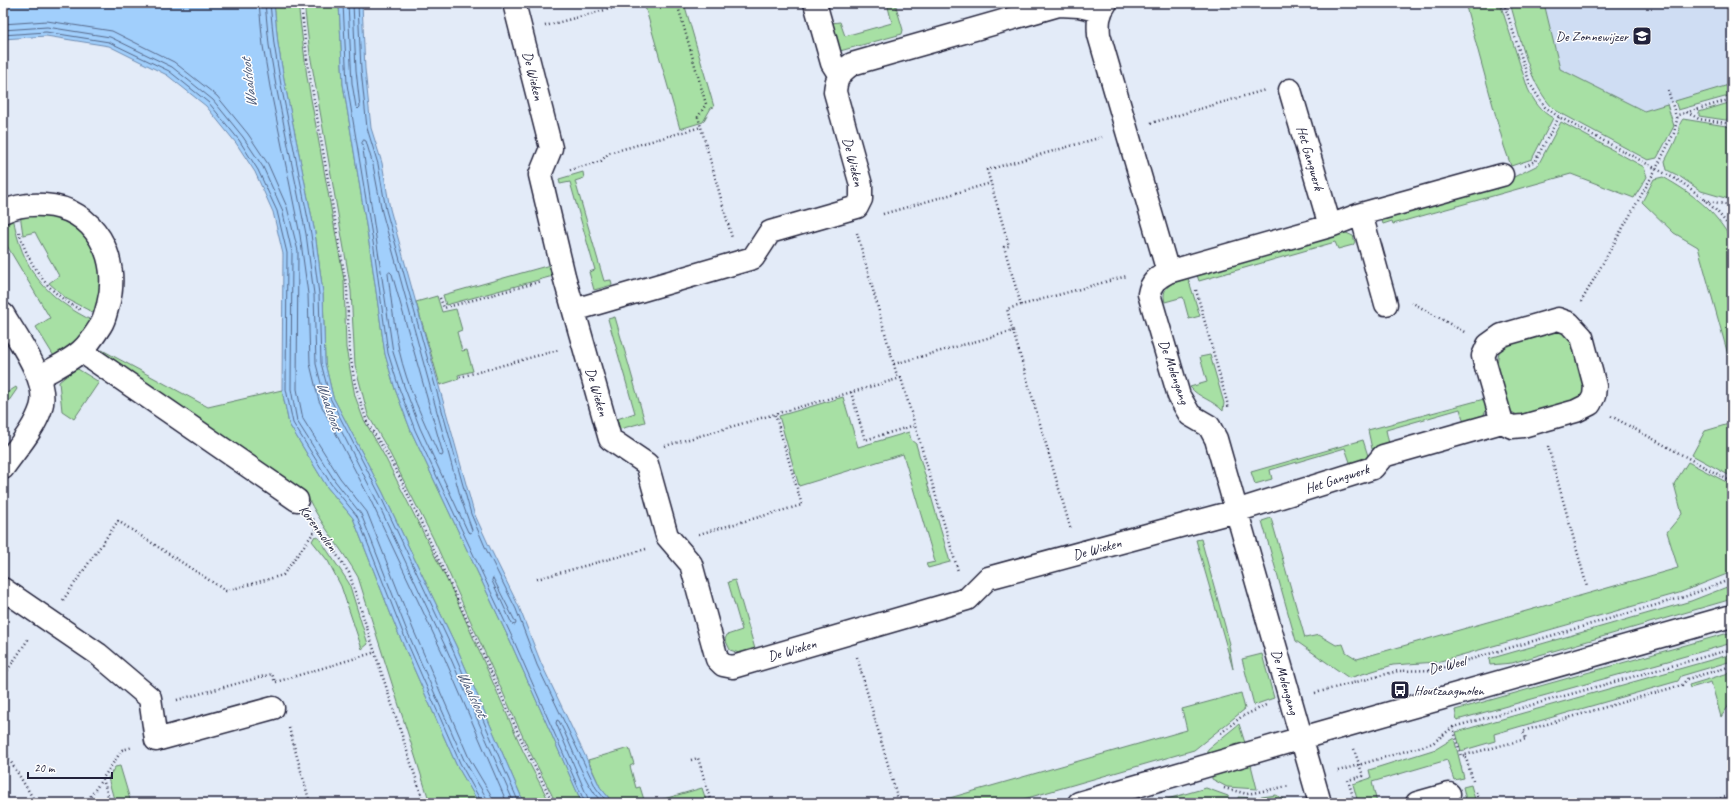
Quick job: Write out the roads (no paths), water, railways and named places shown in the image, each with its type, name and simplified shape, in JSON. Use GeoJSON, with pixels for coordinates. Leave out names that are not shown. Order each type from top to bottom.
{"type":"FeatureCollection","features":[{"type":"Feature","properties":{"kind":"street","name":"De Wieken"},"geometry":{"type":"LineString","coordinates":[[514,3],[551,148],[540,175],[564,276],[610,439],[647,464],[666,536],[691,564],[717,659],[723,665],[733,667],[966,598],[988,578],[1236,511]]}},
{"type":"Feature","properties":{"kind":"street"},"geometry":{"type":"LineString","coordinates":[[815,3],[832,63],[839,74],[852,64],[1059,5],[1103,7],[1098,22],[1099,35],[1168,272],[1330,226],[1361,214],[1502,175]]}},
{"type":"Feature","properties":{"kind":"street","name":"De Wieken"},"geometry":{"type":"LineString","coordinates":[[574,310],[753,258],[770,232],[852,216],[861,199],[861,185],[835,92],[839,74]]}},
{"type":"Feature","properties":{"kind":"street","name":"Het Gangwerk"},"geometry":{"type":"LineString","coordinates":[[1290,90],[1330,226]]}},
{"type":"Feature","properties":{"kind":"street"},"geometry":{"type":"LineString","coordinates":[[9,210],[32,204],[51,205],[65,209],[80,216],[89,223],[104,242],[110,257],[112,270],[111,294],[102,324],[81,351],[39,377]]}},
{"type":"Feature","properties":{"kind":"street"},"geometry":{"type":"LineString","coordinates":[[1361,214],[1386,304]]}},
{"type":"Feature","properties":{"kind":"street","name":"De Molengang"},"geometry":{"type":"LineString","coordinates":[[1168,272],[1157,278],[1150,286],[1149,294],[1179,396],[1190,415],[1209,426],[1216,439],[1289,699],[1302,738]]}},
{"type":"Feature","properties":{"kind":"street"},"geometry":{"type":"LineString","coordinates":[[3,314],[39,377],[42,396],[42,407],[37,419],[3,468]]}},
{"type":"Feature","properties":{"kind":"street","name":"Het Gangwerk"},"geometry":{"type":"LineString","coordinates":[[1236,511],[1373,468],[1383,456],[1502,422],[1512,426],[1517,426],[1581,410],[1590,404],[1594,396],[1595,386],[1582,337],[1569,323],[1558,319],[1502,335],[1488,345],[1484,356],[1502,422]]}},
{"type":"Feature","properties":{"kind":"street","name":"Korenmolen"},"geometry":{"type":"LineString","coordinates":[[81,351],[297,500]]}},
{"type":"Feature","properties":{"kind":"street"},"geometry":{"type":"LineString","coordinates":[[3,589],[98,654],[150,698],[156,740],[275,698]]}},
{"type":"Feature","properties":{"kind":"street"},"geometry":{"type":"LineString","coordinates":[[1079,803],[1732,616]]}},
{"type":"Feature","properties":{"kind":"street"},"geometry":{"type":"LineString","coordinates":[[1302,738],[1320,803]]}},
{"type":"Feature","properties":{"kind":"street"},"geometry":{"type":"LineString","coordinates":[[1417,803],[1449,794]]}},
{"type":"Feature","properties":{"kind":"water","name":"Waalsloot"},"geometry":{"type":"Polygon","coordinates":[[[3,3],[274,3],[278,44],[285,85],[315,233],[323,293],[325,363],[333,397],[383,493],[456,646],[524,803],[479,803],[456,764],[399,635],[353,518],[327,487],[289,424],[282,390],[283,254],[273,212],[255,172],[236,143],[206,106],[167,75],[109,46],[46,36],[3,39],[3,3]]]}},
{"type":"Feature","properties":{"kind":"water"},"geometry":{"type":"Polygon","coordinates":[[[339,3],[362,3],[365,69],[371,128],[382,163],[390,209],[474,513],[519,607],[541,663],[600,787],[613,803],[582,803],[510,641],[411,431],[395,389],[385,354],[370,249],[343,84],[339,3]]]}},
{"type":"Feature","properties":{"kind":"place","name":"De Zonnewijzer"},"geometry":{"type":"Point","coordinates":[1642,36]}},
{"type":"Feature","properties":{"kind":"place","name":"Houtzaagmolen"},"geometry":{"type":"Point","coordinates":[1400,690]}}]}
